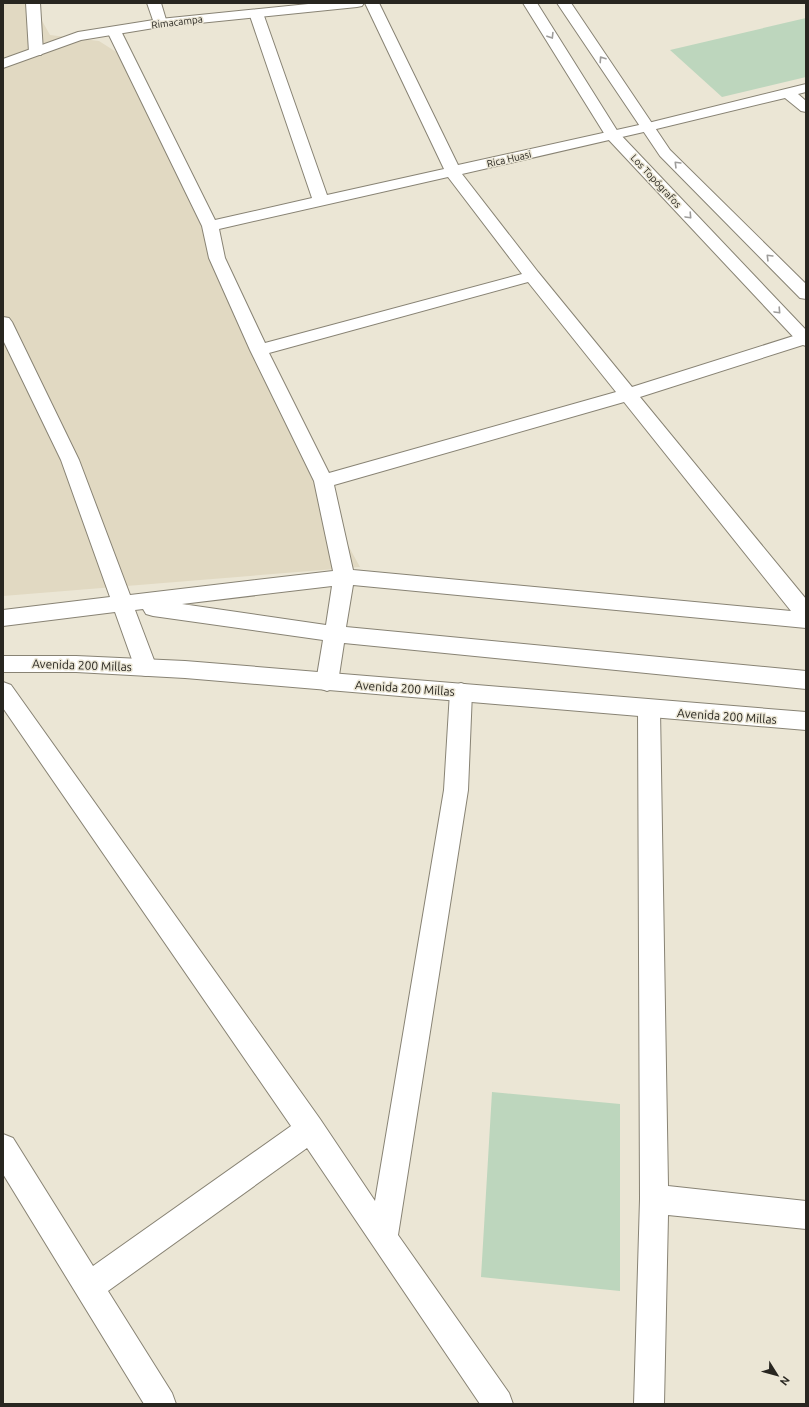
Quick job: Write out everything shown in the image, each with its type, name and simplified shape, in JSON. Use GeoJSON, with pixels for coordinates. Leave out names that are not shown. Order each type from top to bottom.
{"type":"FeatureCollection","features":[{"type":"Feature","properties":{"kind":"street"},"geometry":{"type":"LineString","coordinates":[[33,3],[36,52]]}},
{"type":"Feature","properties":{"kind":"street"},"geometry":{"type":"LineString","coordinates":[[154,3],[160,23]]}},
{"type":"Feature","properties":{"kind":"street","name":"Rimacampa"},"geometry":{"type":"LineString","coordinates":[[3,64],[78,36],[160,23],[256,13],[284,7],[357,3]]}},
{"type":"Feature","properties":{"kind":"street"},"geometry":{"type":"LineString","coordinates":[[372,3],[457,180],[532,276],[806,614]]}},
{"type":"Feature","properties":{"kind":"street","name":"Los Topógrafos"},"geometry":{"type":"LineString","coordinates":[[530,3],[612,136],[805,339]]}},
{"type":"Feature","properties":{"kind":"street"},"geometry":{"type":"LineString","coordinates":[[564,3],[665,152],[806,294]]}},
{"type":"Feature","properties":{"kind":"street"},"geometry":{"type":"LineString","coordinates":[[256,13],[321,201]]}},
{"type":"Feature","properties":{"kind":"street"},"geometry":{"type":"LineString","coordinates":[[114,31],[210,226],[217,258],[259,350],[324,482],[344,577],[327,682]]}},
{"type":"Feature","properties":{"kind":"street","name":"Rica Huasi"},"geometry":{"type":"LineString","coordinates":[[210,226],[612,136],[806,88]]}},
{"type":"Feature","properties":{"kind":"street"},"geometry":{"type":"LineString","coordinates":[[787,92],[806,108]]}},
{"type":"Feature","properties":{"kind":"street"},"geometry":{"type":"LineString","coordinates":[[259,350],[532,276]]}},
{"type":"Feature","properties":{"kind":"street"},"geometry":{"type":"LineString","coordinates":[[3,322],[70,460],[124,604],[146,668]]}},
{"type":"Feature","properties":{"kind":"street"},"geometry":{"type":"LineString","coordinates":[[324,482],[629,394],[805,339]]}},
{"type":"Feature","properties":{"kind":"street"},"geometry":{"type":"LineString","coordinates":[[3,618],[344,577],[806,620]]}},
{"type":"Feature","properties":{"kind":"street"},"geometry":{"type":"LineString","coordinates":[[124,604],[335,634],[806,680]]}},
{"type":"Feature","properties":{"kind":"street","name":"Avenida 200 Millas"},"geometry":{"type":"LineString","coordinates":[[3,664],[56,663],[146,668],[461,692],[648,710],[806,721]]}},
{"type":"Feature","properties":{"kind":"street"},"geometry":{"type":"LineString","coordinates":[[3,691],[310,1129],[382,1238],[498,1404]]}},
{"type":"Feature","properties":{"kind":"street"},"geometry":{"type":"LineString","coordinates":[[382,1238],[456,790],[461,692]]}},
{"type":"Feature","properties":{"kind":"street"},"geometry":{"type":"LineString","coordinates":[[648,710],[654,1199],[649,1404]]}},
{"type":"Feature","properties":{"kind":"street"},"geometry":{"type":"LineString","coordinates":[[90,1286],[310,1129]]}},
{"type":"Feature","properties":{"kind":"street"},"geometry":{"type":"LineString","coordinates":[[3,1148],[90,1286],[161,1404]]}},
{"type":"Feature","properties":{"kind":"street"},"geometry":{"type":"LineString","coordinates":[[654,1199],[806,1215]]}},
{"type":"Feature","properties":{"kind":"shaded area"},"geometry":{"type":"Polygon","coordinates":[[[3,3],[32,3],[50,35],[99,41],[121,55],[200,224],[313,482],[360,567],[3,596],[3,3]]]}},
{"type":"Feature","properties":{"kind":"green space"},"geometry":{"type":"Polygon","coordinates":[[[806,18],[806,77],[722,97],[670,50],[806,18]]]}},
{"type":"Feature","properties":{"kind":"green space"},"geometry":{"type":"Polygon","coordinates":[[[492,1092],[620,1104],[620,1291],[481,1277],[492,1092]]]}}]}
